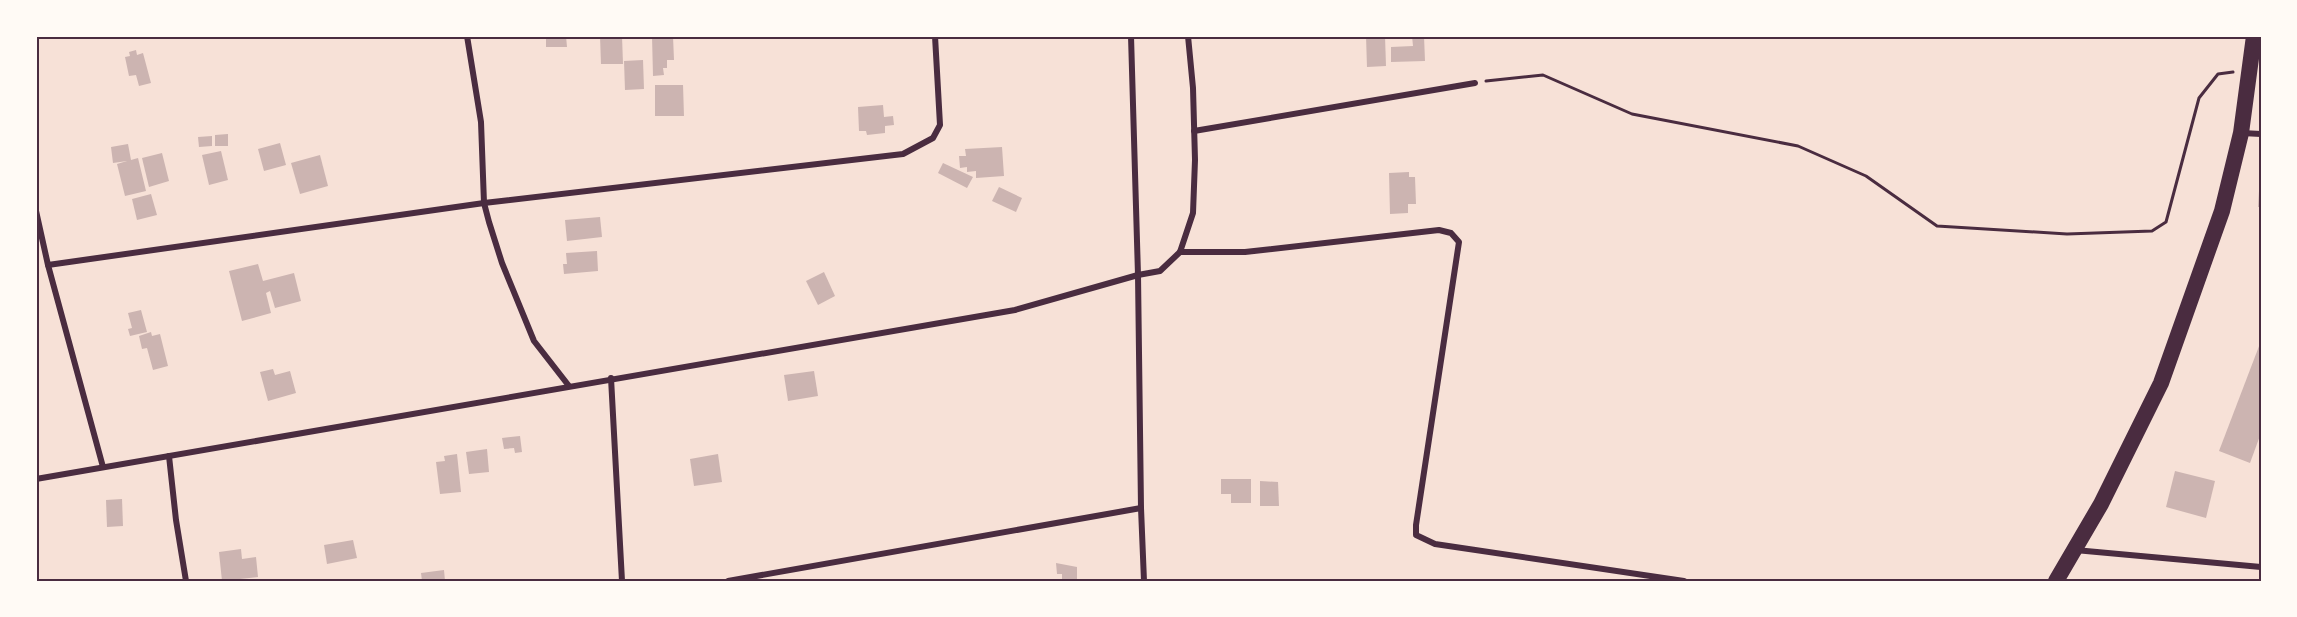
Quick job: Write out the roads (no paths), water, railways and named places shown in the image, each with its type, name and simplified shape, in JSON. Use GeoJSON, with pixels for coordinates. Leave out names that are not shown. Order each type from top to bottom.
{"type":"FeatureCollection","features":[{"type":"Feature","properties":{"kind":"highway"},"geometry":{"type":"LineString","coordinates":[[2056,581],[2101,504],[2161,383],[2222,211],[2241,133],[2254,36]]}},
{"type":"Feature","properties":{"kind":"street"},"geometry":{"type":"LineString","coordinates":[[467,36],[481,122],[484,203],[502,263],[534,341],[569,386]]}},
{"type":"Feature","properties":{"kind":"street"},"geometry":{"type":"LineString","coordinates":[[48,265],[484,203],[903,154],[933,138],[940,125],[935,36]]}},
{"type":"Feature","properties":{"kind":"street"},"geometry":{"type":"LineString","coordinates":[[1131,36],[1144,581]]}},
{"type":"Feature","properties":{"kind":"street"},"geometry":{"type":"LineString","coordinates":[[36,479],[1015,310],[1138,275],[1160,272],[1180,252],[1193,213],[1194,131],[1188,36]]}},
{"type":"Feature","properties":{"kind":"street"},"geometry":{"type":"LineString","coordinates":[[1194,131],[1475,82]]}},
{"type":"Feature","properties":{"kind":"street"},"geometry":{"type":"LineString","coordinates":[[2241,133],[2261,134]]}},
{"type":"Feature","properties":{"kind":"street"},"geometry":{"type":"LineString","coordinates":[[36,211],[48,265],[103,467]]}},
{"type":"Feature","properties":{"kind":"street"},"geometry":{"type":"LineString","coordinates":[[1180,252],[1245,252],[1439,230],[1451,233],[1459,242],[1416,535],[1435,544],[1684,581]]}},
{"type":"Feature","properties":{"kind":"street"},"geometry":{"type":"LineString","coordinates":[[611,378],[622,581]]}},
{"type":"Feature","properties":{"kind":"street"},"geometry":{"type":"LineString","coordinates":[[169,456],[186,581]]}},
{"type":"Feature","properties":{"kind":"street"},"geometry":{"type":"LineString","coordinates":[[728,581],[1141,508]]}},
{"type":"Feature","properties":{"kind":"street"},"geometry":{"type":"LineString","coordinates":[[2075,550],[2261,567]]}}]}
